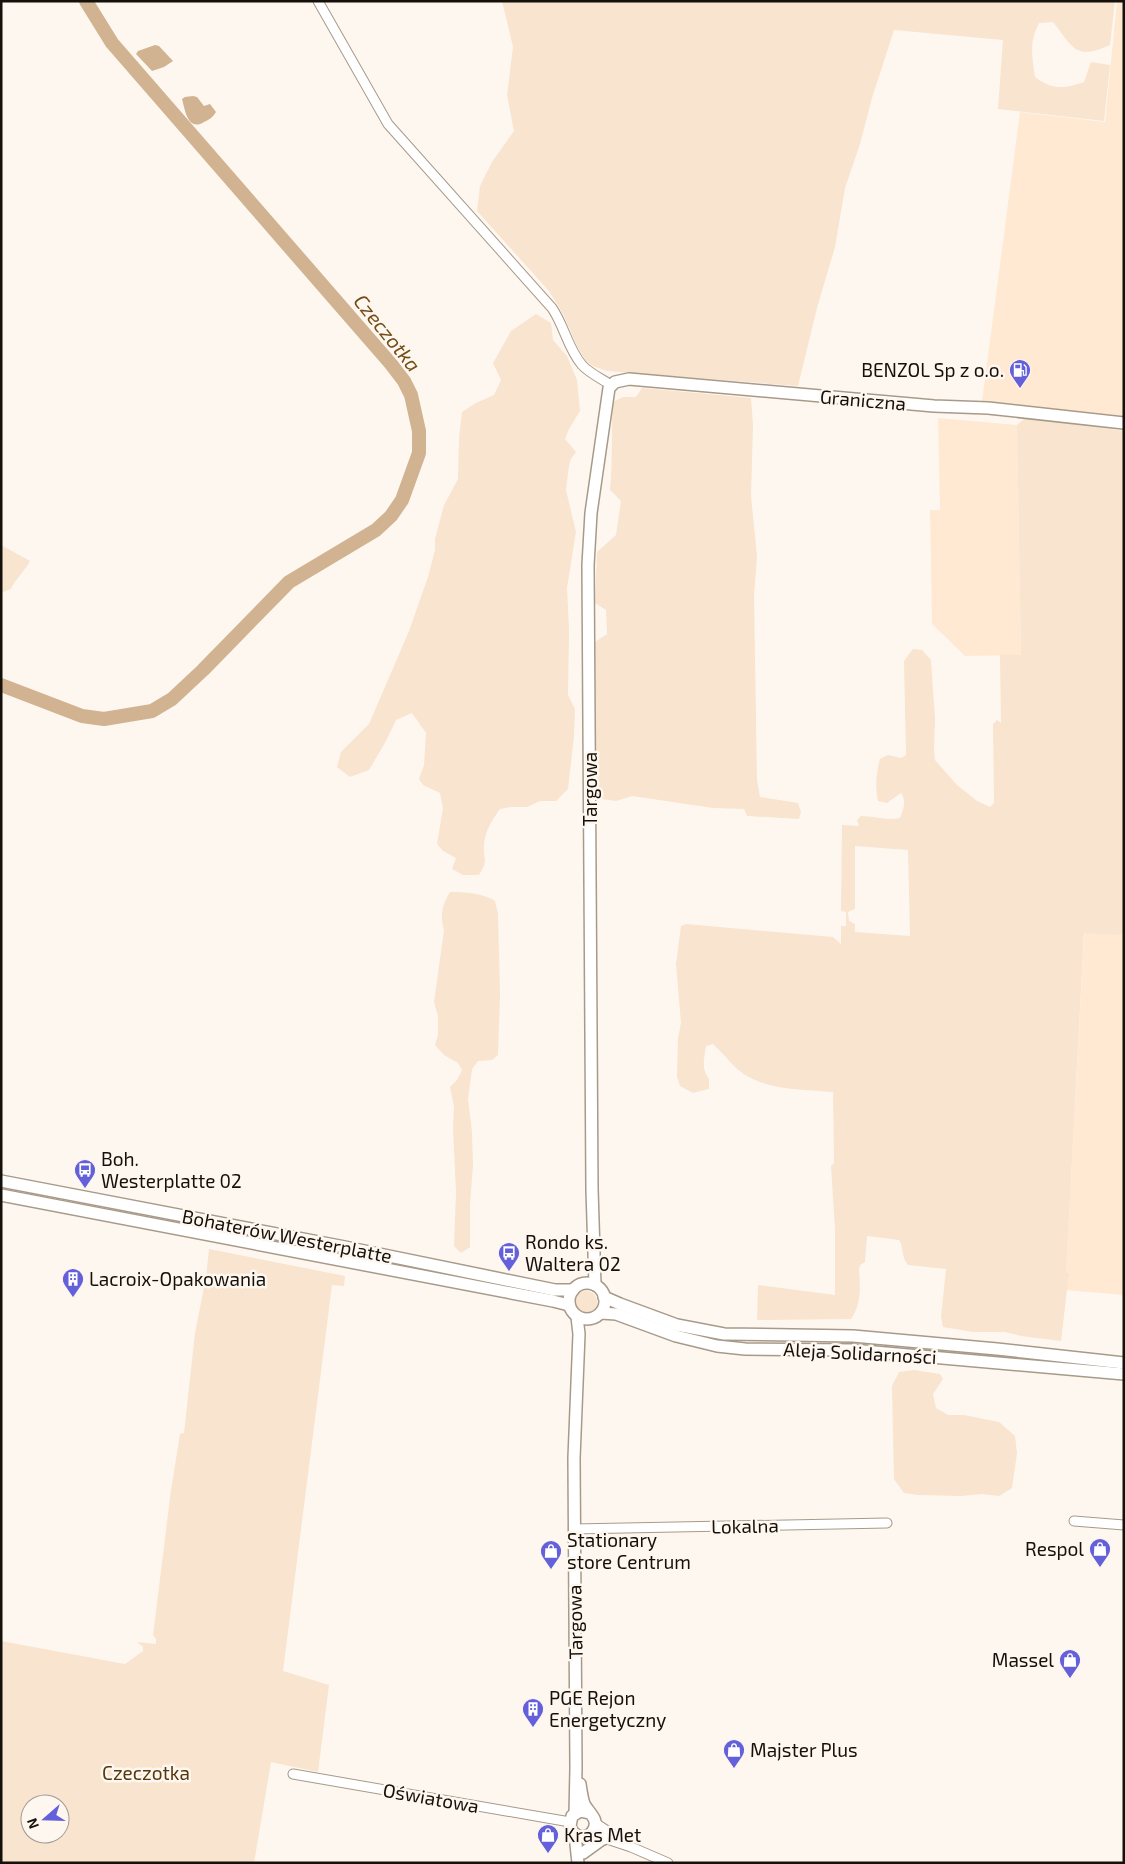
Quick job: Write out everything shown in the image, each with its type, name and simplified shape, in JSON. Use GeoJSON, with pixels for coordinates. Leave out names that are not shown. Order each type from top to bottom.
{"type":"FeatureCollection","features":[{"type":"Feature","properties":{"kind":"main road","name":"Graniczna"},"geometry":{"type":"LineString","coordinates":[[609,388],[621,380],[629,378],[925,405],[988,408],[1124,423]]}},
{"type":"Feature","properties":{"kind":"main road","name":"Targowa"},"geometry":{"type":"LineString","coordinates":[[590,1284],[593,1135],[588,565],[591,513],[609,388]]}},
{"type":"Feature","properties":{"kind":"main road","name":"Bohaterów Westerplatte"},"geometry":{"type":"LineString","coordinates":[[1,1181],[345,1246],[555,1290],[573,1290]]}},
{"type":"Feature","properties":{"kind":"main road","name":"Bohaterów Westerplatte"},"geometry":{"type":"LineString","coordinates":[[1,1195],[569,1305]]}},
{"type":"Feature","properties":{"kind":"main road"},"geometry":{"type":"LineString","coordinates":[[590,1284],[599,1288],[604,1297],[604,1306],[596,1316],[584,1319],[577,1317],[572,1312],[569,1305],[569,1297],[573,1290],[590,1284]]}},
{"type":"Feature","properties":{"kind":"main road","name":"Aleja Solidarności"},"geometry":{"type":"LineString","coordinates":[[604,1297],[677,1325],[724,1334],[853,1336],[1124,1363]]}},
{"type":"Feature","properties":{"kind":"main road","name":"Aleja Solidarności"},"geometry":{"type":"LineString","coordinates":[[596,1316],[616,1314],[676,1336],[717,1346],[745,1349],[852,1350],[1124,1374]]}},
{"type":"Feature","properties":{"kind":"main road","name":"Targowa"},"geometry":{"type":"LineString","coordinates":[[575,1386],[588,1325],[596,1316]]}},
{"type":"Feature","properties":{"kind":"main road","name":"Targowa"},"geometry":{"type":"LineString","coordinates":[[572,1818],[576,1768],[574,1529],[575,1386],[579,1334],[577,1317]]}},
{"type":"Feature","properties":{"kind":"main road","name":"Targowa"},"geometry":{"type":"LineString","coordinates":[[576,1768],[582,1798],[592,1818]]}},
{"type":"Feature","properties":{"kind":"main road"},"geometry":{"type":"LineString","coordinates":[[580,1811],[592,1818],[594,1829],[584,1835],[571,1829],[572,1818],[580,1811]]}},
{"type":"Feature","properties":{"kind":"main road"},"geometry":{"type":"LineString","coordinates":[[581,1860],[584,1835]]}},
{"type":"Feature","properties":{"kind":"main road"},"geometry":{"type":"LineString","coordinates":[[581,1860],[601,1840],[606,1838]]}},
{"type":"Feature","properties":{"kind":"street"},"geometry":{"type":"LineString","coordinates":[[318,1],[388,124],[552,308],[558,316],[573,350],[582,364],[609,388]]}},
{"type":"Feature","properties":{"kind":"street"},"geometry":{"type":"LineString","coordinates":[[1074,1522],[1124,1525]]}},
{"type":"Feature","properties":{"kind":"street","name":"Lokalna"},"geometry":{"type":"LineString","coordinates":[[574,1529],[887,1523]]}},
{"type":"Feature","properties":{"kind":"street","name":"Oświatowa"},"geometry":{"type":"LineString","coordinates":[[293,1774],[572,1818]]}},
{"type":"Feature","properties":{"kind":"street"},"geometry":{"type":"LineString","coordinates":[[592,1818],[631,1847]]}},
{"type":"Feature","properties":{"kind":"street"},"geometry":{"type":"LineString","coordinates":[[584,1835],[606,1838],[668,1863]]}},
{"type":"Feature","properties":{"kind":"shaded area"},"geometry":{"type":"Polygon","coordinates":[[[1117,1],[1124,1],[1124,416],[982,401],[1020,112],[1105,122],[1117,1]]]}},
{"type":"Feature","properties":{"kind":"shaded area"},"geometry":{"type":"Polygon","coordinates":[[[155,45],[159,46],[173,61],[164,67],[152,71],[136,54],[138,51],[155,45]]]}},
{"type":"Feature","properties":{"kind":"shaded area"},"geometry":{"type":"Polygon","coordinates":[[[193,96],[197,97],[204,106],[210,104],[216,112],[209,119],[199,124],[194,124],[188,118],[182,99],[193,96]]]}},
{"type":"Feature","properties":{"kind":"shaded area"},"geometry":{"type":"Polygon","coordinates":[[[938,418],[1017,425],[1021,655],[965,656],[932,624],[930,510],[940,510],[938,418]]]}},
{"type":"Feature","properties":{"kind":"shaded area"},"geometry":{"type":"Polygon","coordinates":[[[1088,865],[1124,867],[1124,1295],[1065,1290],[1088,865]]]}},
{"type":"Feature","properties":{"kind":"green space"},"geometry":{"type":"Polygon","coordinates":[[[502,1],[1115,1],[1110,45],[1089,52],[1076,49],[1053,22],[1039,23],[1033,43],[1032,56],[1035,77],[1053,86],[1064,87],[1084,82],[1091,62],[1110,65],[1104,121],[998,109],[1003,40],[894,30],[845,188],[835,247],[817,308],[798,386],[607,371],[593,366],[586,361],[563,314],[549,291],[477,211],[480,186],[492,162],[514,131],[507,95],[513,47],[502,1]]]}},
{"type":"Feature","properties":{"kind":"green space"},"geometry":{"type":"Polygon","coordinates":[[[536,314],[551,323],[553,340],[567,356],[577,380],[580,411],[565,439],[576,452],[569,466],[566,490],[576,532],[567,588],[569,630],[568,695],[575,709],[568,789],[556,801],[540,801],[527,807],[500,809],[487,830],[484,845],[485,863],[482,870],[479,875],[463,875],[452,869],[456,858],[443,851],[437,844],[443,808],[440,793],[423,785],[419,779],[424,765],[426,733],[412,713],[396,720],[369,770],[350,777],[337,767],[341,752],[369,724],[409,631],[428,577],[444,505],[458,479],[462,412],[494,395],[501,380],[493,363],[511,331],[536,314]]]}},
{"type":"Feature","properties":{"kind":"green space"},"geometry":{"type":"Polygon","coordinates":[[[642,388],[751,398],[753,425],[751,496],[757,556],[754,596],[757,780],[760,797],[798,803],[801,812],[799,819],[747,816],[744,809],[713,808],[632,796],[616,801],[602,799],[596,789],[595,642],[607,634],[606,610],[595,603],[597,552],[616,535],[621,501],[610,490],[613,402],[623,397],[636,397],[642,388]]]}},
{"type":"Feature","properties":{"kind":"green space"},"geometry":{"type":"Polygon","coordinates":[[[1025,418],[1060,421],[1124,431],[1124,935],[1084,933],[1066,1273],[1069,1273],[1061,1341],[1005,1332],[973,1332],[943,1327],[941,1317],[946,1269],[908,1265],[904,1259],[899,1240],[867,1236],[865,1262],[860,1265],[859,1269],[859,1301],[851,1319],[757,1320],[758,1285],[835,1295],[835,1230],[831,1166],[834,1163],[833,1092],[781,1087],[756,1080],[734,1066],[713,1044],[706,1046],[704,1060],[704,1068],[709,1079],[709,1089],[693,1093],[680,1086],[677,1077],[678,1038],[681,1023],[676,964],[681,926],[686,924],[833,937],[841,944],[841,926],[846,926],[846,912],[841,911],[842,825],[859,826],[857,820],[861,816],[890,819],[900,818],[903,809],[904,799],[901,793],[887,803],[878,801],[876,780],[880,759],[888,755],[901,758],[906,755],[904,661],[913,649],[922,650],[931,660],[935,719],[935,760],[957,785],[977,801],[990,807],[994,803],[993,724],[997,720],[1001,723],[1000,655],[1021,655],[1017,425],[1025,418]],[[855,846],[855,909],[848,912],[849,921],[855,924],[855,932],[910,936],[908,850],[855,846]]]}},
{"type":"Feature","properties":{"kind":"green space"},"geometry":{"type":"Polygon","coordinates":[[[1,545],[30,561],[11,589],[3,592],[1,591],[1,545]]]}},
{"type":"Feature","properties":{"kind":"green space"},"geometry":{"type":"Polygon","coordinates":[[[450,892],[462,892],[490,898],[495,901],[498,914],[500,993],[498,1055],[492,1060],[478,1061],[472,1069],[468,1099],[473,1165],[470,1205],[470,1247],[461,1253],[454,1246],[456,1192],[454,1107],[450,1087],[457,1080],[462,1070],[458,1063],[444,1055],[435,1045],[438,1035],[438,1016],[434,1002],[444,930],[442,915],[445,901],[450,892]]]}},
{"type":"Feature","properties":{"kind":"green space"},"geometry":{"type":"Polygon","coordinates":[[[209,1249],[345,1276],[344,1286],[332,1285],[283,1671],[329,1685],[318,1772],[271,1762],[254,1863],[1,1863],[1,1641],[125,1664],[143,1651],[143,1647],[137,1642],[156,1644],[156,1639],[153,1635],[171,1490],[180,1434],[184,1433],[195,1333],[206,1277],[209,1249]]]}},
{"type":"Feature","properties":{"kind":"green space"},"geometry":{"type":"Polygon","coordinates":[[[586,1291],[594,1294],[597,1302],[594,1310],[586,1313],[578,1310],[575,1302],[578,1294],[586,1291]]]}},
{"type":"Feature","properties":{"kind":"green space"},"geometry":{"type":"Polygon","coordinates":[[[914,1370],[940,1374],[943,1379],[933,1394],[936,1408],[948,1415],[964,1415],[999,1422],[1015,1436],[1017,1453],[1012,1488],[999,1496],[982,1494],[961,1496],[918,1495],[904,1493],[894,1479],[892,1386],[899,1372],[914,1370]]]}},
{"type":"Feature","properties":{"kind":"waterway","name":"Czeczotka"},"geometry":{"type":"LineString","coordinates":[[1,685],[82,716],[104,719],[152,711],[172,699],[203,670],[289,582],[376,530],[391,516],[402,500],[419,453],[419,431],[411,395],[404,381],[112,43],[86,1]]}},
{"type":"Feature","properties":{"kind":"place","name":"BENZOL Sp z o.o."},"geometry":{"type":"Point","coordinates":[1020,389]}},
{"type":"Feature","properties":{"kind":"place","name":"Boh. Westerplatte 02"},"geometry":{"type":"Point","coordinates":[85,1189]}},
{"type":"Feature","properties":{"kind":"place","name":"Rondo ks. Waltera 02"},"geometry":{"type":"Point","coordinates":[509,1272]}},
{"type":"Feature","properties":{"kind":"place","name":"Lacroix-Opakowania"},"geometry":{"type":"Point","coordinates":[73,1298]}},
{"type":"Feature","properties":{"kind":"place","name":"Respol"},"geometry":{"type":"Point","coordinates":[1100,1568]}},
{"type":"Feature","properties":{"kind":"place","name":"Stationary store Centrum"},"geometry":{"type":"Point","coordinates":[551,1570]}},
{"type":"Feature","properties":{"kind":"place","name":"Massel"},"geometry":{"type":"Point","coordinates":[1070,1679]}},
{"type":"Feature","properties":{"kind":"place","name":"PGE Rejon Energetyczny"},"geometry":{"type":"Point","coordinates":[533,1728]}},
{"type":"Feature","properties":{"kind":"place","name":"Majster Plus"},"geometry":{"type":"Point","coordinates":[734,1769]}},
{"type":"Feature","properties":{"kind":"place","name":"Kras Met"},"geometry":{"type":"Point","coordinates":[548,1854]}}]}
